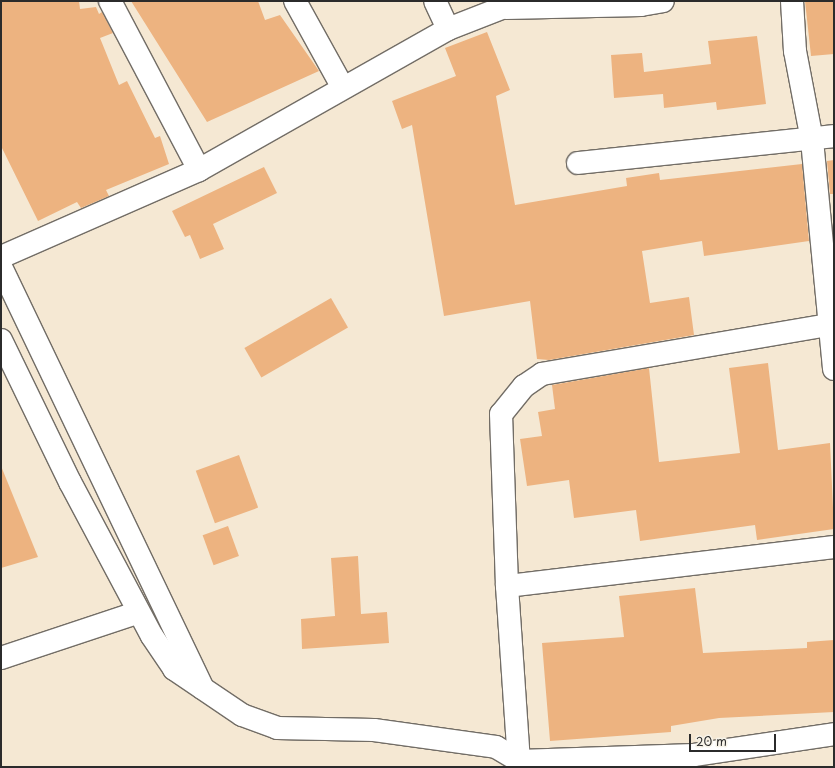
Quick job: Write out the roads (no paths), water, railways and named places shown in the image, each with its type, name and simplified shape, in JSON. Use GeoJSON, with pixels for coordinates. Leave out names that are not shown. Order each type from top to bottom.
{"type":"FeatureCollection","features":[{"type":"Feature","properties":{"kind":"street"},"geometry":{"type":"LineString","coordinates":[[110,1],[199,170]]}},
{"type":"Feature","properties":{"kind":"street"},"geometry":{"type":"LineString","coordinates":[[295,1],[342,86]]}},
{"type":"Feature","properties":{"kind":"street"},"geometry":{"type":"LineString","coordinates":[[435,1],[448,29]]}},
{"type":"Feature","properties":{"kind":"street"},"geometry":{"type":"LineString","coordinates":[[1,257],[199,170],[342,86],[448,29],[513,4],[641,5],[663,1]]}},
{"type":"Feature","properties":{"kind":"street"},"geometry":{"type":"LineString","coordinates":[[792,1],[795,51],[812,140],[834,369]]}},
{"type":"Feature","properties":{"kind":"street"},"geometry":{"type":"LineString","coordinates":[[578,163],[812,140],[834,136]]}},
{"type":"Feature","properties":{"kind":"street"},"geometry":{"type":"LineString","coordinates":[[1,267],[204,689]]}},
{"type":"Feature","properties":{"kind":"street"},"geometry":{"type":"LineString","coordinates":[[521,764],[507,586],[501,414],[524,386],[542,374],[830,325]]}},
{"type":"Feature","properties":{"kind":"street"},"geometry":{"type":"LineString","coordinates":[[1,340],[139,612],[174,669],[242,715],[277,728],[382,731],[496,747],[521,764],[695,761],[834,734]]}},
{"type":"Feature","properties":{"kind":"street"},"geometry":{"type":"LineString","coordinates":[[507,586],[834,547]]}},
{"type":"Feature","properties":{"kind":"street"},"geometry":{"type":"LineString","coordinates":[[1,658],[139,612]]}}]}
